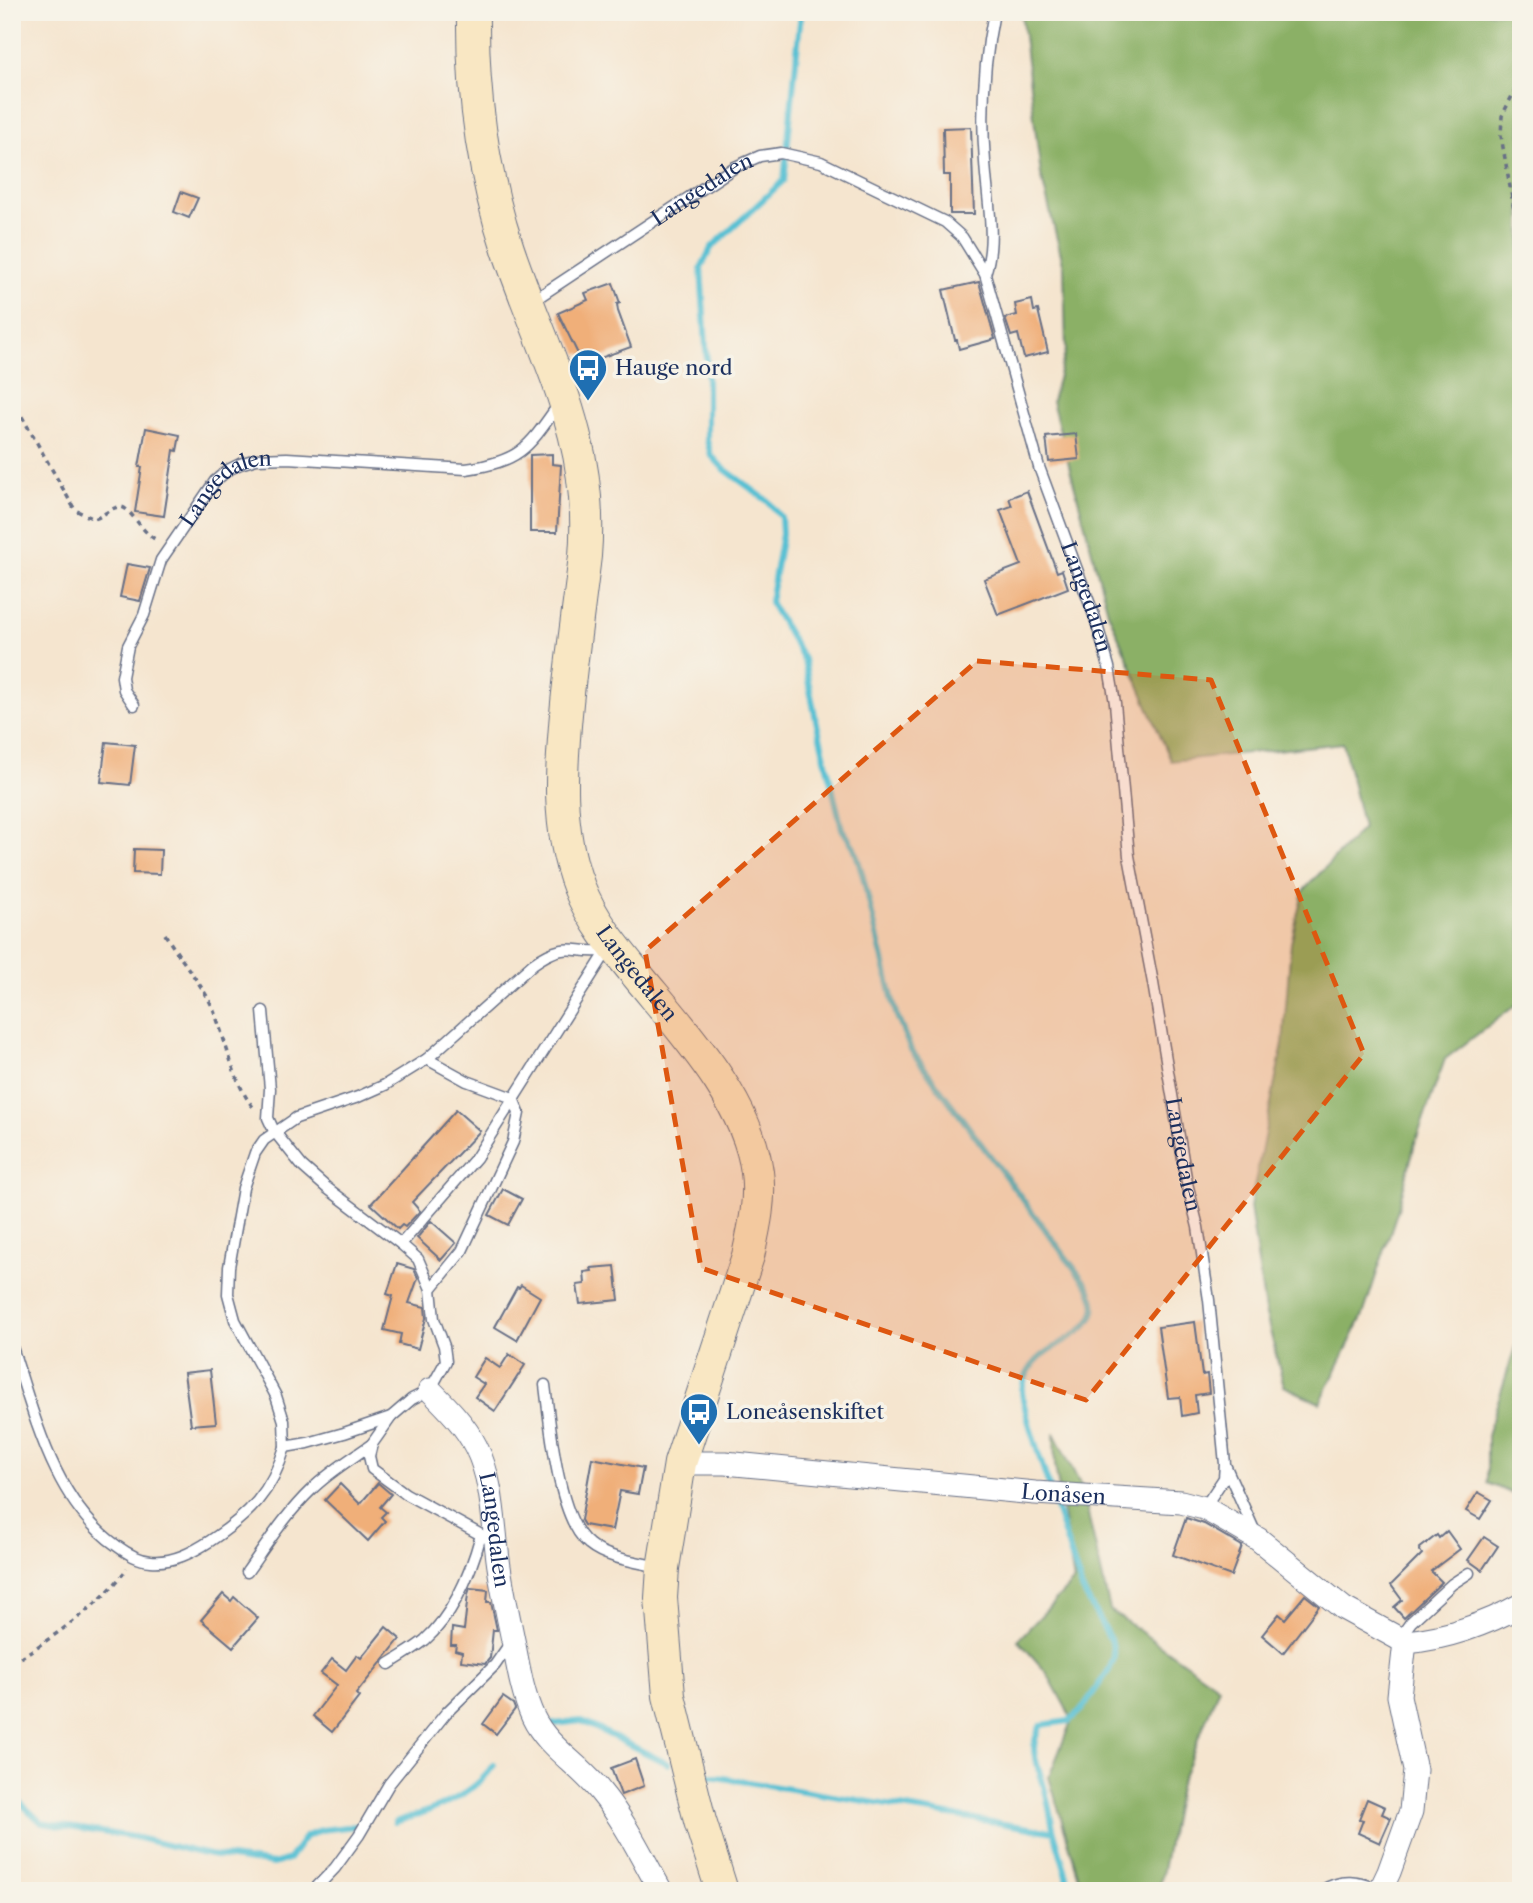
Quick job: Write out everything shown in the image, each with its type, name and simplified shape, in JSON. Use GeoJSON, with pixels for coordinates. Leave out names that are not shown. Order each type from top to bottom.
{"type":"FeatureCollection","features":[{"type":"Feature","properties":{"kind":"main road","name":"Langedalen"},"geometry":{"type":"LineString","coordinates":[[472,12],[474,87],[485,164],[508,250],[564,396],[586,486],[587,530],[562,752],[563,827],[579,887],[611,949],[702,1057],[725,1090],[742,1122],[752,1148],[757,1172],[757,1210],[748,1256],[680,1463],[663,1568],[661,1598],[669,1696],[700,1821],[722,1891]]}},
{"type":"Feature","properties":{"kind":"street","name":"Langedalen"},"geometry":{"type":"LineString","coordinates":[[430,1390],[458,1419],[477,1448],[486,1475],[493,1505],[489,1539],[522,1684],[538,1728],[599,1790],[621,1819],[661,1891]]}},
{"type":"Feature","properties":{"kind":"street","name":"Lonåsen"},"geometry":{"type":"LineString","coordinates":[[680,1463],[738,1465],[1035,1493],[1181,1502],[1204,1508],[1258,1539],[1343,1608],[1405,1642]]}},
{"type":"Feature","properties":{"kind":"street"},"geometry":{"type":"LineString","coordinates":[[1380,1890],[1402,1840],[1411,1811],[1415,1770],[1399,1696],[1405,1642],[1464,1629],[1521,1605]]}},
{"type":"Feature","properties":{"kind":"lane"},"geometry":{"type":"LineString","coordinates":[[985,274],[991,251],[985,161],[985,82],[994,12]]}},
{"type":"Feature","properties":{"kind":"lane","name":"Langedalen"},"geometry":{"type":"LineString","coordinates":[[529,304],[736,167],[760,156],[781,153],[821,162],[923,209],[945,222],[962,237],[985,274],[1039,467],[1095,618],[1109,667],[1115,703],[1129,856],[1187,1183],[1198,1227],[1209,1300],[1225,1464],[1224,1478],[1204,1508]]}},
{"type":"Feature","properties":{"kind":"lane","name":"Langedalen"},"geometry":{"type":"LineString","coordinates":[[134,705],[122,683],[128,646],[144,615],[161,560],[215,481],[240,464],[257,459],[287,458],[466,469],[493,465],[510,459],[524,448],[564,396]]}},
{"type":"Feature","properties":{"kind":"lane"},"geometry":{"type":"LineString","coordinates":[[12,1347],[35,1417],[59,1477],[80,1513],[109,1541],[134,1558],[152,1562],[191,1554],[224,1532],[269,1489],[285,1447],[284,1421],[276,1396],[235,1320],[228,1294],[229,1267],[246,1178],[255,1153],[264,1140],[296,1118],[376,1089],[427,1059],[533,964],[550,952],[562,948],[611,949]]}},
{"type":"Feature","properties":{"kind":"lane"},"geometry":{"type":"LineString","coordinates":[[401,1244],[476,1158],[611,949]]}},
{"type":"Feature","properties":{"kind":"lane"},"geometry":{"type":"LineString","coordinates":[[247,1572],[290,1512],[310,1490],[372,1444],[391,1417],[412,1399],[430,1390],[446,1361],[444,1346],[434,1319],[431,1289],[418,1259],[302,1166],[274,1131],[268,1118],[270,1089],[263,1011]]}},
{"type":"Feature","properties":{"kind":"lane"},"geometry":{"type":"LineString","coordinates":[[427,1059],[467,1081],[513,1098],[519,1113],[513,1142],[462,1251],[431,1289]]}},
{"type":"Feature","properties":{"kind":"lane"},"geometry":{"type":"LineString","coordinates":[[545,1385],[566,1508],[578,1534],[599,1551],[663,1568]]}},
{"type":"Feature","properties":{"kind":"lane"},"geometry":{"type":"LineString","coordinates":[[285,1447],[332,1437],[391,1417]]}},
{"type":"Feature","properties":{"kind":"lane"},"geometry":{"type":"LineString","coordinates":[[372,1444],[369,1456],[372,1469],[406,1494],[489,1539],[439,1625],[426,1639],[389,1664]]}},
{"type":"Feature","properties":{"kind":"lane","name":"Langedalen"},"geometry":{"type":"LineString","coordinates":[[1225,1464],[1258,1539]]}},
{"type":"Feature","properties":{"kind":"lane"},"geometry":{"type":"LineString","coordinates":[[1405,1642],[1406,1629],[1411,1622],[1452,1584],[1469,1573]]}},
{"type":"Feature","properties":{"kind":"lane"},"geometry":{"type":"LineString","coordinates":[[313,1891],[335,1868],[359,1835],[389,1784],[446,1713],[495,1665],[513,1639]]}},
{"type":"Feature","properties":{"kind":"lane"},"geometry":{"type":"LineString","coordinates":[[1321,1891],[1336,1883],[1350,1881],[1380,1890]]}},
{"type":"Feature","properties":{"kind":"path"},"geometry":{"type":"LineString","coordinates":[[1521,48],[1516,88],[1502,116],[1501,136],[1521,249]]}},
{"type":"Feature","properties":{"kind":"path"},"geometry":{"type":"LineString","coordinates":[[12,399],[75,510],[94,519],[117,507],[123,507],[129,510],[137,524],[150,537],[157,540],[176,538]]}},
{"type":"Feature","properties":{"kind":"path"},"geometry":{"type":"LineString","coordinates":[[165,934],[207,996],[248,1101],[268,1118]]}},
{"type":"Feature","properties":{"kind":"path"},"geometry":{"type":"LineString","coordinates":[[12,1663],[52,1638],[119,1582],[134,1558]]}},
{"type":"Feature","properties":{"kind":"highlighted area"},"geometry":{"type":"Polygon","coordinates":[[[977,661],[1211,680],[1364,1054],[1086,1400],[701,1268],[645,951],[977,661]]]}},
{"type":"Feature","properties":{"kind":"green space"},"geometry":{"type":"Polygon","coordinates":[[[1021,12],[1521,12],[1521,1001],[1445,1059],[1415,1143],[1398,1209],[1363,1315],[1320,1403],[1284,1386],[1265,1311],[1250,1207],[1283,1043],[1291,943],[1303,891],[1363,828],[1343,743],[1171,761],[1108,612],[1052,401],[1066,350],[1064,267],[1041,175],[1021,12]]]}},
{"type":"Feature","properties":{"kind":"green space"},"geometry":{"type":"Polygon","coordinates":[[[1521,1329],[1521,1497],[1487,1483],[1487,1436],[1521,1329]]]}},
{"type":"Feature","properties":{"kind":"green space"},"geometry":{"type":"Polygon","coordinates":[[[1054,1433],[1082,1488],[1110,1610],[1219,1687],[1179,1787],[1159,1891],[1083,1891],[1049,1777],[1072,1719],[1047,1673],[1018,1640],[1074,1581],[1055,1465],[1054,1433]]]}},
{"type":"Feature","properties":{"kind":"building"},"geometry":{"type":"Polygon","coordinates":[[[971,127],[974,214],[950,214],[950,175],[944,175],[943,128],[971,127]]]}},
{"type":"Feature","properties":{"kind":"building"},"geometry":{"type":"Polygon","coordinates":[[[181,192],[198,198],[189,218],[174,212],[181,192]]]}},
{"type":"Feature","properties":{"kind":"building"},"geometry":{"type":"Polygon","coordinates":[[[979,282],[995,339],[959,349],[943,290],[979,282]]]}},
{"type":"Feature","properties":{"kind":"building"},"geometry":{"type":"Polygon","coordinates":[[[613,283],[620,303],[617,304],[618,311],[631,347],[600,358],[601,361],[587,366],[582,353],[578,354],[558,313],[588,300],[585,293],[613,283]]]}},
{"type":"Feature","properties":{"kind":"building"},"geometry":{"type":"Polygon","coordinates":[[[1032,300],[1034,311],[1038,310],[1048,352],[1024,358],[1018,334],[1011,336],[1005,318],[1017,315],[1015,304],[1032,300]]]}},
{"type":"Feature","properties":{"kind":"building"},"geometry":{"type":"Polygon","coordinates":[[[146,428],[180,435],[177,451],[174,450],[164,516],[135,512],[146,428]]]}},
{"type":"Feature","properties":{"kind":"building"},"geometry":{"type":"Polygon","coordinates":[[[1076,434],[1079,459],[1049,462],[1046,437],[1076,434]]]}},
{"type":"Feature","properties":{"kind":"building"},"geometry":{"type":"Polygon","coordinates":[[[552,454],[552,464],[561,465],[557,532],[530,532],[530,455],[552,454]]]}},
{"type":"Feature","properties":{"kind":"building"},"geometry":{"type":"Polygon","coordinates":[[[1027,491],[1057,572],[1062,570],[1068,588],[998,615],[984,579],[1021,565],[1000,510],[1012,506],[1009,498],[1027,491]]]}},
{"type":"Feature","properties":{"kind":"building"},"geometry":{"type":"Polygon","coordinates":[[[127,564],[150,568],[140,601],[120,597],[127,564]]]}},
{"type":"Feature","properties":{"kind":"building"},"geometry":{"type":"Polygon","coordinates":[[[106,742],[135,745],[130,785],[101,782],[106,742]]]}},
{"type":"Feature","properties":{"kind":"building"},"geometry":{"type":"Polygon","coordinates":[[[134,849],[161,850],[160,874],[133,873],[134,849]]]}},
{"type":"Feature","properties":{"kind":"building"},"geometry":{"type":"Polygon","coordinates":[[[456,1110],[480,1131],[412,1202],[420,1211],[405,1227],[402,1225],[398,1229],[371,1204],[456,1110]]]}},
{"type":"Feature","properties":{"kind":"building"},"geometry":{"type":"Polygon","coordinates":[[[503,1189],[522,1199],[508,1225],[489,1215],[503,1189]]]}},
{"type":"Feature","properties":{"kind":"building"},"geometry":{"type":"Polygon","coordinates":[[[431,1221],[456,1243],[441,1260],[417,1238],[431,1221]]]}},
{"type":"Feature","properties":{"kind":"building"},"geometry":{"type":"Polygon","coordinates":[[[397,1264],[414,1269],[418,1278],[409,1303],[425,1307],[426,1318],[418,1349],[399,1344],[401,1334],[384,1330],[393,1296],[387,1294],[397,1264]]]}},
{"type":"Feature","properties":{"kind":"building"},"geometry":{"type":"Polygon","coordinates":[[[615,1266],[619,1300],[580,1304],[577,1285],[585,1284],[584,1272],[592,1271],[591,1268],[615,1266]]]}},
{"type":"Feature","properties":{"kind":"building"},"geometry":{"type":"Polygon","coordinates":[[[521,1285],[540,1297],[517,1340],[495,1327],[517,1287],[521,1285]]]}},
{"type":"Feature","properties":{"kind":"building"},"geometry":{"type":"Polygon","coordinates":[[[1195,1322],[1202,1375],[1207,1374],[1209,1393],[1195,1395],[1197,1413],[1182,1416],[1180,1397],[1168,1398],[1158,1327],[1195,1322]]]}},
{"type":"Feature","properties":{"kind":"building"},"geometry":{"type":"Polygon","coordinates":[[[509,1354],[525,1365],[495,1411],[475,1397],[484,1384],[473,1377],[485,1358],[500,1368],[509,1354]]]}},
{"type":"Feature","properties":{"kind":"building"},"geometry":{"type":"Polygon","coordinates":[[[210,1370],[216,1423],[191,1425],[184,1373],[210,1370]]]}},
{"type":"Feature","properties":{"kind":"building"},"geometry":{"type":"Polygon","coordinates":[[[592,1458],[643,1468],[638,1494],[620,1491],[612,1530],[584,1525],[581,1520],[592,1458]]]}},
{"type":"Feature","properties":{"kind":"building"},"geometry":{"type":"Polygon","coordinates":[[[378,1483],[391,1494],[380,1507],[386,1512],[381,1517],[385,1521],[368,1541],[325,1500],[340,1484],[360,1504],[378,1483]]]}},
{"type":"Feature","properties":{"kind":"building"},"geometry":{"type":"Polygon","coordinates":[[[1478,1492],[1492,1500],[1480,1519],[1466,1511],[1478,1492]]]}},
{"type":"Feature","properties":{"kind":"building"},"geometry":{"type":"Polygon","coordinates":[[[1186,1518],[1204,1524],[1242,1546],[1231,1576],[1173,1555],[1186,1518]]]}},
{"type":"Feature","properties":{"kind":"building"},"geometry":{"type":"Polygon","coordinates":[[[1447,1531],[1460,1549],[1431,1571],[1442,1582],[1404,1618],[1394,1607],[1402,1600],[1391,1585],[1422,1554],[1419,1549],[1447,1531]]]}},
{"type":"Feature","properties":{"kind":"building"},"geometry":{"type":"Polygon","coordinates":[[[1484,1537],[1498,1546],[1482,1570],[1468,1560],[1484,1537]]]}},
{"type":"Feature","properties":{"kind":"building"},"geometry":{"type":"Polygon","coordinates":[[[470,1588],[488,1590],[487,1602],[491,1602],[497,1630],[493,1630],[490,1658],[485,1664],[461,1661],[462,1652],[455,1650],[456,1645],[451,1645],[452,1628],[464,1630],[470,1588]]]}},
{"type":"Feature","properties":{"kind":"building"},"geometry":{"type":"Polygon","coordinates":[[[223,1594],[231,1601],[234,1597],[258,1618],[233,1647],[201,1620],[223,1594]]]}},
{"type":"Feature","properties":{"kind":"building"},"geometry":{"type":"Polygon","coordinates":[[[1305,1595],[1319,1606],[1283,1653],[1262,1635],[1279,1614],[1285,1619],[1305,1595]]]}},
{"type":"Feature","properties":{"kind":"building"},"geometry":{"type":"Polygon","coordinates":[[[386,1627],[400,1639],[356,1694],[359,1697],[332,1732],[313,1716],[337,1685],[321,1673],[332,1659],[346,1670],[357,1655],[361,1658],[386,1627]]]}},
{"type":"Feature","properties":{"kind":"building"},"geometry":{"type":"Polygon","coordinates":[[[503,1697],[513,1704],[515,1709],[496,1734],[483,1724],[503,1697]]]}},
{"type":"Feature","properties":{"kind":"building"},"geometry":{"type":"Polygon","coordinates":[[[635,1759],[644,1786],[621,1795],[611,1768],[635,1759]]]}},
{"type":"Feature","properties":{"kind":"building"},"geometry":{"type":"Polygon","coordinates":[[[1367,1799],[1385,1807],[1382,1814],[1391,1818],[1380,1843],[1358,1833],[1363,1820],[1359,1819],[1367,1799]]]}},
{"type":"Feature","properties":{"kind":"waterway"},"geometry":{"type":"LineString","coordinates":[[801,12],[784,180],[711,248],[701,268],[707,362],[707,440],[711,455],[723,468],[769,502],[781,517],[782,534],[770,602],[804,660],[842,829],[854,847],[896,1014],[911,1050],[1089,1288],[1093,1297],[1094,1311],[1087,1324],[1034,1363],[1022,1390],[1029,1423],[1050,1489]]}},
{"type":"Feature","properties":{"kind":"waterway"},"geometry":{"type":"LineString","coordinates":[[1053,1499],[1082,1589],[1112,1643],[1114,1658],[1109,1670],[1082,1709],[1069,1721],[1041,1725],[1037,1733],[1034,1754],[1054,1832]]}},
{"type":"Feature","properties":{"kind":"waterway"},"geometry":{"type":"LineString","coordinates":[[553,1724],[582,1721],[668,1764]]}},
{"type":"Feature","properties":{"kind":"waterway"},"geometry":{"type":"LineString","coordinates":[[395,1822],[437,1808],[463,1794],[494,1765]]}},
{"type":"Feature","properties":{"kind":"waterway"},"geometry":{"type":"LineString","coordinates":[[698,1774],[1054,1832],[1067,1876],[1068,1891]]}},
{"type":"Feature","properties":{"kind":"waterway"},"geometry":{"type":"LineString","coordinates":[[12,1795],[42,1823],[134,1837],[209,1855],[274,1864],[289,1859],[305,1837],[321,1830],[355,1826]]}},
{"type":"Feature","properties":{"kind":"place","name":"Hauge nord"},"geometry":{"type":"Point","coordinates":[588,402]}},
{"type":"Feature","properties":{"kind":"place","name":"Loneåsenskiftet"},"geometry":{"type":"Point","coordinates":[699,1446]}}]}
